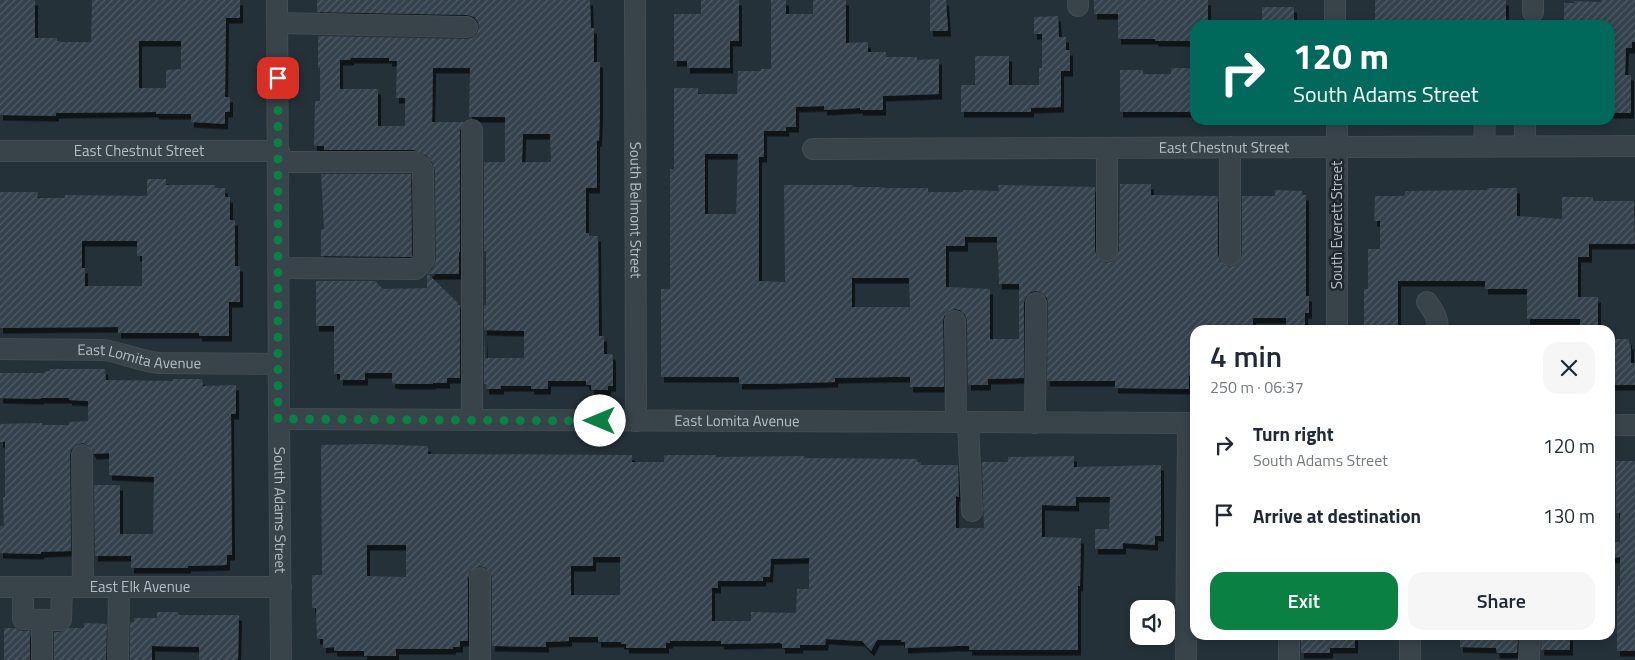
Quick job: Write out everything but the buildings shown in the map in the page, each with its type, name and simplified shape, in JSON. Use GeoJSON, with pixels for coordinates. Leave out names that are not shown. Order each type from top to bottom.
{"type":"FeatureCollection","features":[{"type":"Feature","properties":{"kind":"street","name":"South Adams Street"},"geometry":{"type":"LineString","coordinates":[[277,0],[278,419],[281,660]]}},
{"type":"Feature","properties":{"kind":"street","name":"South Belmont Street"},"geometry":{"type":"LineString","coordinates":[[635,0],[636,421]]}},
{"type":"Feature","properties":{"kind":"street"},"geometry":{"type":"LineString","coordinates":[[1335,0],[1336,20]]}},
{"type":"Feature","properties":{"kind":"street"},"geometry":{"type":"LineString","coordinates":[[278,22],[467,28]]}},
{"type":"Feature","properties":{"kind":"street","name":"South Everett Street"},"geometry":{"type":"LineString","coordinates":[[1336,125],[1338,325]]}},
{"type":"Feature","properties":{"kind":"street"},"geometry":{"type":"LineString","coordinates":[[1484,146],[1485,125]]}},
{"type":"Feature","properties":{"kind":"street"},"geometry":{"type":"LineString","coordinates":[[1525,125],[1525,146]]}},
{"type":"Feature","properties":{"kind":"street"},"geometry":{"type":"LineString","coordinates":[[472,130],[472,420]]}},
{"type":"Feature","properties":{"kind":"street","name":"East Chestnut Street"},"geometry":{"type":"LineString","coordinates":[[813,149],[1635,146]]}},
{"type":"Feature","properties":{"kind":"street"},"geometry":{"type":"LineString","coordinates":[[1230,147],[1230,255]]}},
{"type":"Feature","properties":{"kind":"street"},"geometry":{"type":"LineString","coordinates":[[1107,148],[1107,251]]}},
{"type":"Feature","properties":{"kind":"street","name":"East Chestnut Street"},"geometry":{"type":"LineString","coordinates":[[0,151],[278,157],[414,162],[421,166],[423,171],[424,260],[416,269],[278,268]]}},
{"type":"Feature","properties":{"kind":"street"},"geometry":{"type":"LineString","coordinates":[[1427,302],[1435,312],[1438,325]]}},
{"type":"Feature","properties":{"kind":"street"},"geometry":{"type":"LineString","coordinates":[[1036,303],[1036,423]]}},
{"type":"Feature","properties":{"kind":"street"},"geometry":{"type":"LineString","coordinates":[[953,321],[958,422],[972,511]]}},
{"type":"Feature","properties":{"kind":"street","name":"East Lomita Avenue"},"geometry":{"type":"LineString","coordinates":[[0,350],[104,350],[119,352],[142,361],[159,363],[278,364]]}},
{"type":"Feature","properties":{"kind":"street","name":"East Lomita Avenue"},"geometry":{"type":"LineString","coordinates":[[278,419],[1190,423]]}},
{"type":"Feature","properties":{"kind":"street"},"geometry":{"type":"LineString","coordinates":[[1615,425],[1635,425]]}},
{"type":"Feature","properties":{"kind":"street"},"geometry":{"type":"LineString","coordinates":[[82,455],[83,587]]}},
{"type":"Feature","properties":{"kind":"street"},"geometry":{"type":"LineString","coordinates":[[1186,660],[1190,502]]}},
{"type":"Feature","properties":{"kind":"street"},"geometry":{"type":"LineString","coordinates":[[480,578],[480,660]]}},
{"type":"Feature","properties":{"kind":"street","name":"East Elk Avenue"},"geometry":{"type":"LineString","coordinates":[[0,587],[281,587]]}},
{"type":"Feature","properties":{"kind":"street"},"geometry":{"type":"LineString","coordinates":[[23,587],[23,619],[42,620],[61,620],[62,587]]}},
{"type":"Feature","properties":{"kind":"street"},"geometry":{"type":"LineString","coordinates":[[118,660],[119,587]]}},
{"type":"Feature","properties":{"kind":"street"},"geometry":{"type":"LineString","coordinates":[[469,606],[470,660]]}},
{"type":"Feature","properties":{"kind":"street"},"geometry":{"type":"LineString","coordinates":[[42,620],[42,660]]}},
{"type":"Feature","properties":{"kind":"street"},"geometry":{"type":"LineString","coordinates":[[1289,640],[1289,660]]}},
{"type":"Feature","properties":{"kind":"street"},"geometry":{"type":"LineString","coordinates":[[1410,640],[1410,660]]}},
{"type":"Feature","properties":{"kind":"street"},"geometry":{"type":"LineString","coordinates":[[1529,660],[1530,640]]}},
{"type":"Feature","properties":{"kind":"route"},"geometry":{"type":"LineString","coordinates":[[278,78],[278,419],[600,421]]}}]}
